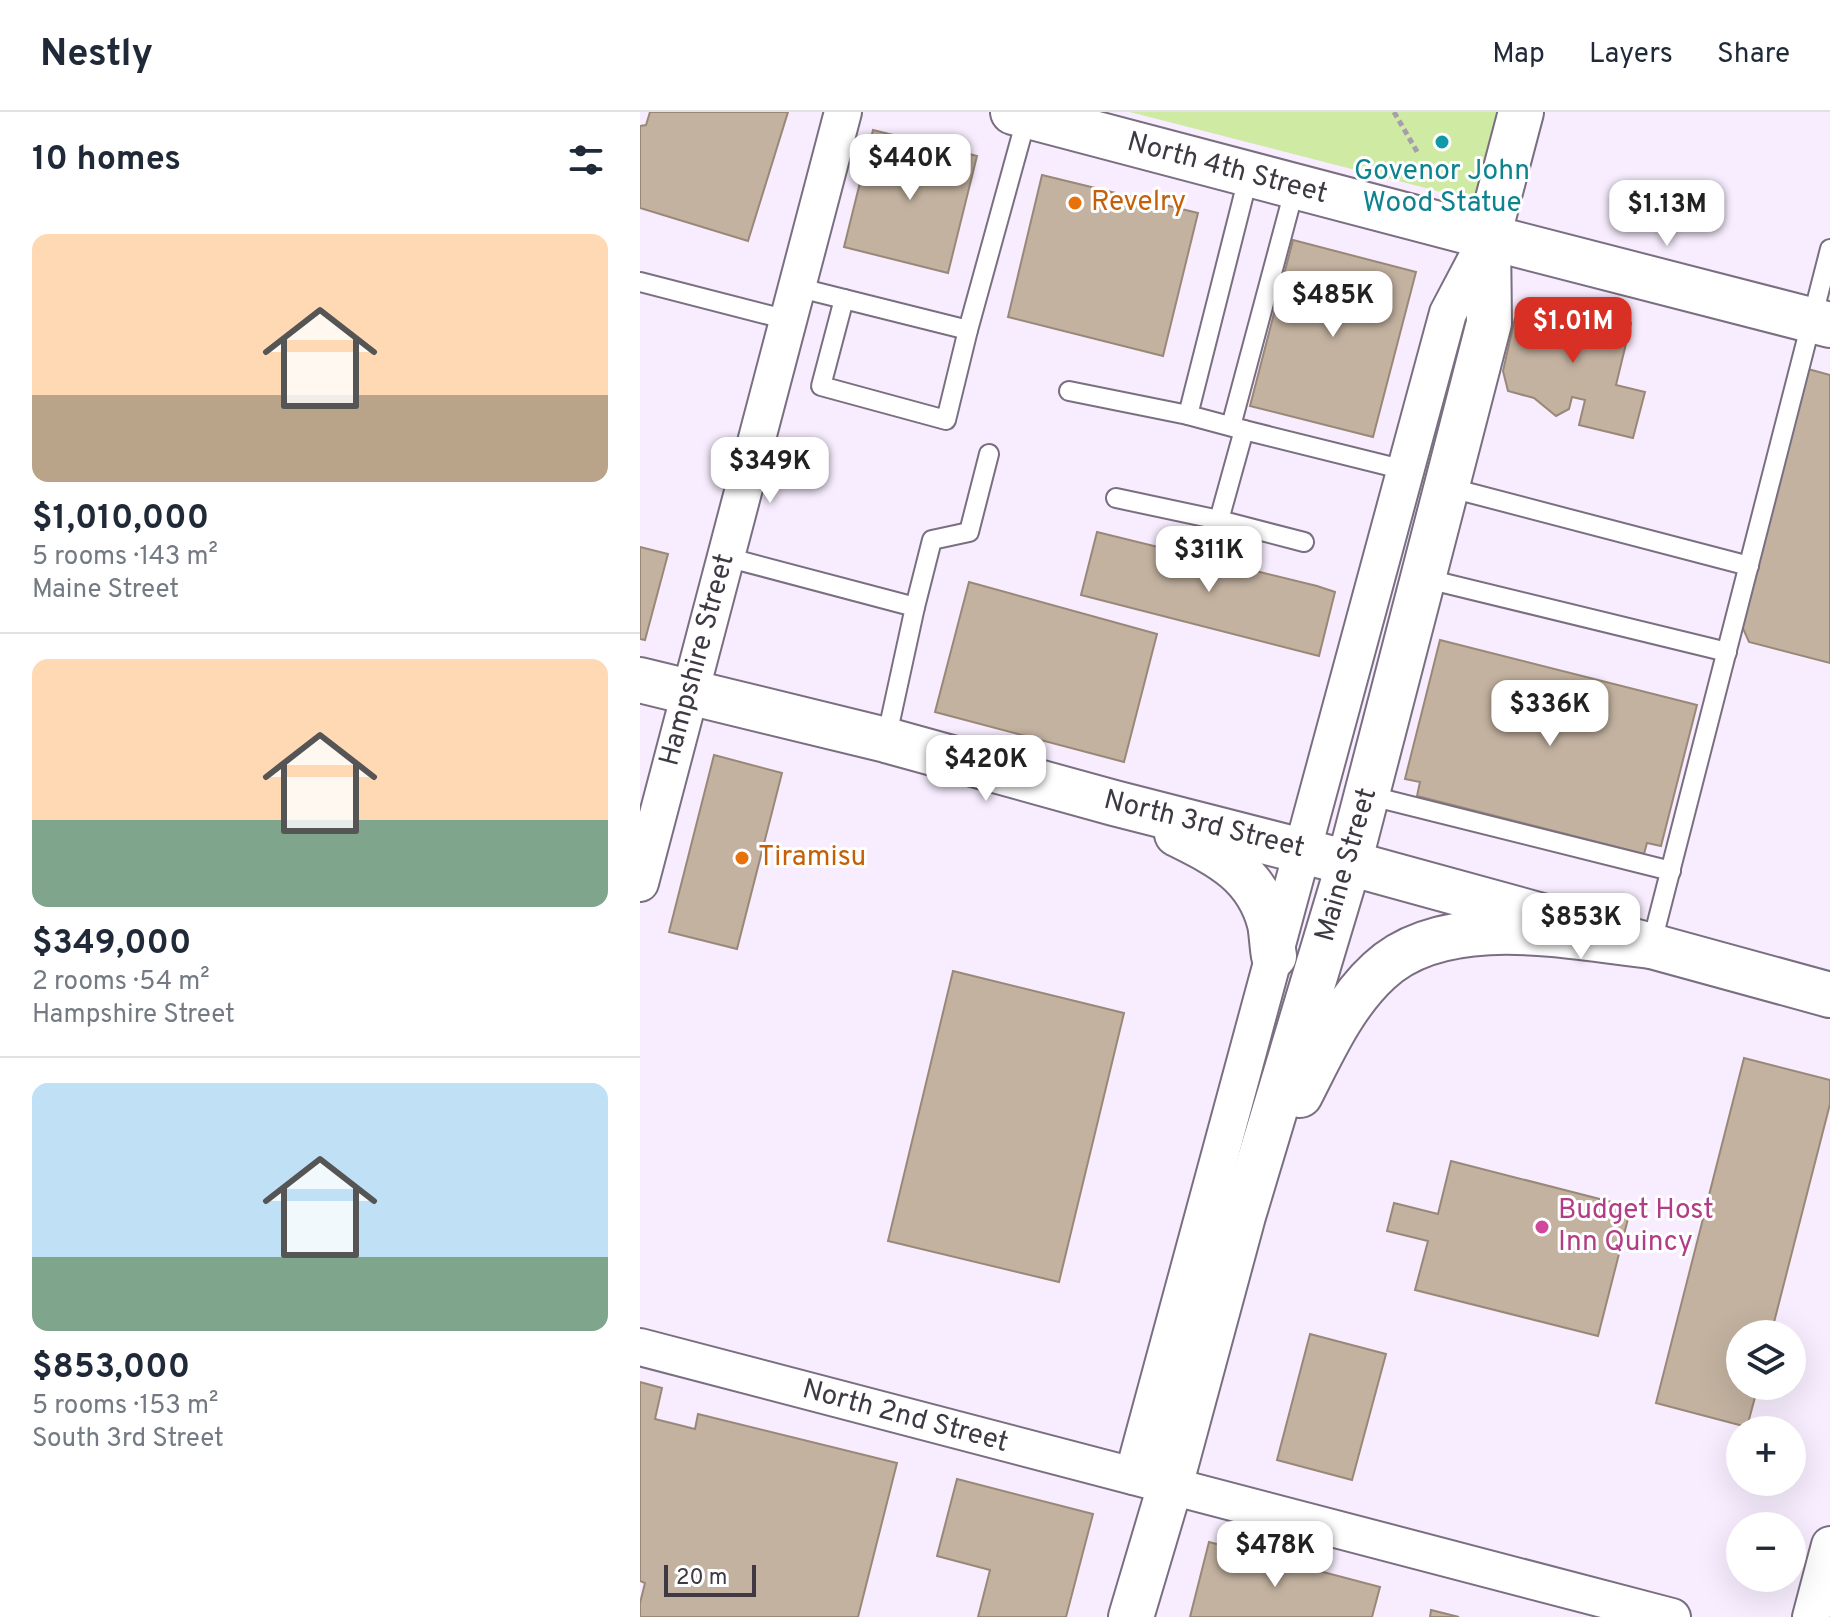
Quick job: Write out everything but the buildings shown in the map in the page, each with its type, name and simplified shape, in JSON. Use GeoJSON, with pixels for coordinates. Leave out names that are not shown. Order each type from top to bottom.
{"type":"FeatureCollection","features":[{"type":"Feature","properties":{"kind":"main road","name":"Maine Street"},"geometry":{"type":"LineString","coordinates":[[1152,1481],[1243,1216],[1349,863],[1489,323],[1488,237],[1521,112]]}},
{"type":"Feature","properties":{"kind":"main road","name":"North 4th Street"},"geometry":{"type":"LineString","coordinates":[[1020,114],[1821,322]]}},
{"type":"Feature","properties":{"kind":"main road","name":"North 3rd Street"},"geometry":{"type":"LineString","coordinates":[[640,680],[886,740],[1651,946]]}},
{"type":"Feature","properties":{"kind":"main road"},"geometry":{"type":"LineString","coordinates":[[1114,803],[1217,854],[1241,872],[1258,893],[1270,924],[1274,956]]}},
{"type":"Feature","properties":{"kind":"main road"},"geometry":{"type":"LineString","coordinates":[[1243,1216],[1326,1044],[1357,995],[1379,970],[1405,952],[1433,939],[1465,933],[1526,933],[1651,946],[1830,995]]}},
{"type":"Feature","properties":{"kind":"main road"},"geometry":{"type":"LineString","coordinates":[[1131,1617],[1152,1481]]}},
{"type":"Feature","properties":{"kind":"street","name":"Hampshire Street"},"geometry":{"type":"LineString","coordinates":[[640,883],[843,112]]}},
{"type":"Feature","properties":{"kind":"street","name":"Maine Street"},"geometry":{"type":"LineString","coordinates":[[1152,1481],[1301,850],[1448,313],[1488,237]]}},
{"type":"Feature","properties":{"kind":"street","name":"North 2nd Street"},"geometry":{"type":"LineString","coordinates":[[640,1347],[1672,1617]]}},
{"type":"Feature","properties":{"kind":"street"},"geometry":{"type":"LineString","coordinates":[[1811,1617],[1830,1545]]}},
{"type":"Feature","properties":{"kind":"lane"},"geometry":{"type":"LineString","coordinates":[[844,299],[821,386],[946,420],[1020,114]]}},
{"type":"Feature","properties":{"kind":"lane"},"geometry":{"type":"LineString","coordinates":[[1188,415],[1249,174]]}},
{"type":"Feature","properties":{"kind":"lane"},"geometry":{"type":"LineString","coordinates":[[1219,520],[1237,428],[1295,187]]}},
{"type":"Feature","properties":{"kind":"lane"},"geometry":{"type":"LineString","coordinates":[[1651,946],[1749,566],[1821,322],[1830,249]]}},
{"type":"Feature","properties":{"kind":"lane"},"geometry":{"type":"LineString","coordinates":[[640,282],[792,303],[844,299],[968,330]]}},
{"type":"Feature","properties":{"kind":"lane"},"geometry":{"type":"LineString","coordinates":[[1069,391],[1188,415],[1405,470]]}},
{"type":"Feature","properties":{"kind":"lane"},"geometry":{"type":"LineString","coordinates":[[886,740],[932,540],[969,532],[989,454]]}},
{"type":"Feature","properties":{"kind":"lane"},"geometry":{"type":"LineString","coordinates":[[1447,487],[1749,566]]}},
{"type":"Feature","properties":{"kind":"lane"},"geometry":{"type":"LineString","coordinates":[[1116,498],[1304,542]]}},
{"type":"Feature","properties":{"kind":"lane"},"geometry":{"type":"LineString","coordinates":[[726,557],[915,607]]}},
{"type":"Feature","properties":{"kind":"lane"},"geometry":{"type":"LineString","coordinates":[[1423,578],[1727,652]]}},
{"type":"Feature","properties":{"kind":"lane"},"geometry":{"type":"LineString","coordinates":[[1367,795],[1671,871]]}},
{"type":"Feature","properties":{"kind":"path"},"geometry":{"type":"LineString","coordinates":[[1394,112],[1419,155]]}},
{"type":"Feature","properties":{"kind":"green space"},"geometry":{"type":"Polygon","coordinates":[[[1130,112],[1512,112],[1488,204],[1130,112]]]}},
{"type":"Feature","properties":{"kind":"place","name":"Govenor John Wood Statue"},"geometry":{"type":"Point","coordinates":[1442,142]}},
{"type":"Feature","properties":{"kind":"place","name":"Revelry"},"geometry":{"type":"Point","coordinates":[1075,203]}},
{"type":"Feature","properties":{"kind":"place","name":"Tiramisu"},"geometry":{"type":"Point","coordinates":[742,858]}},
{"type":"Feature","properties":{"kind":"place","name":"Budget Host Inn Quincy"},"geometry":{"type":"Point","coordinates":[1542,1227]}}]}
